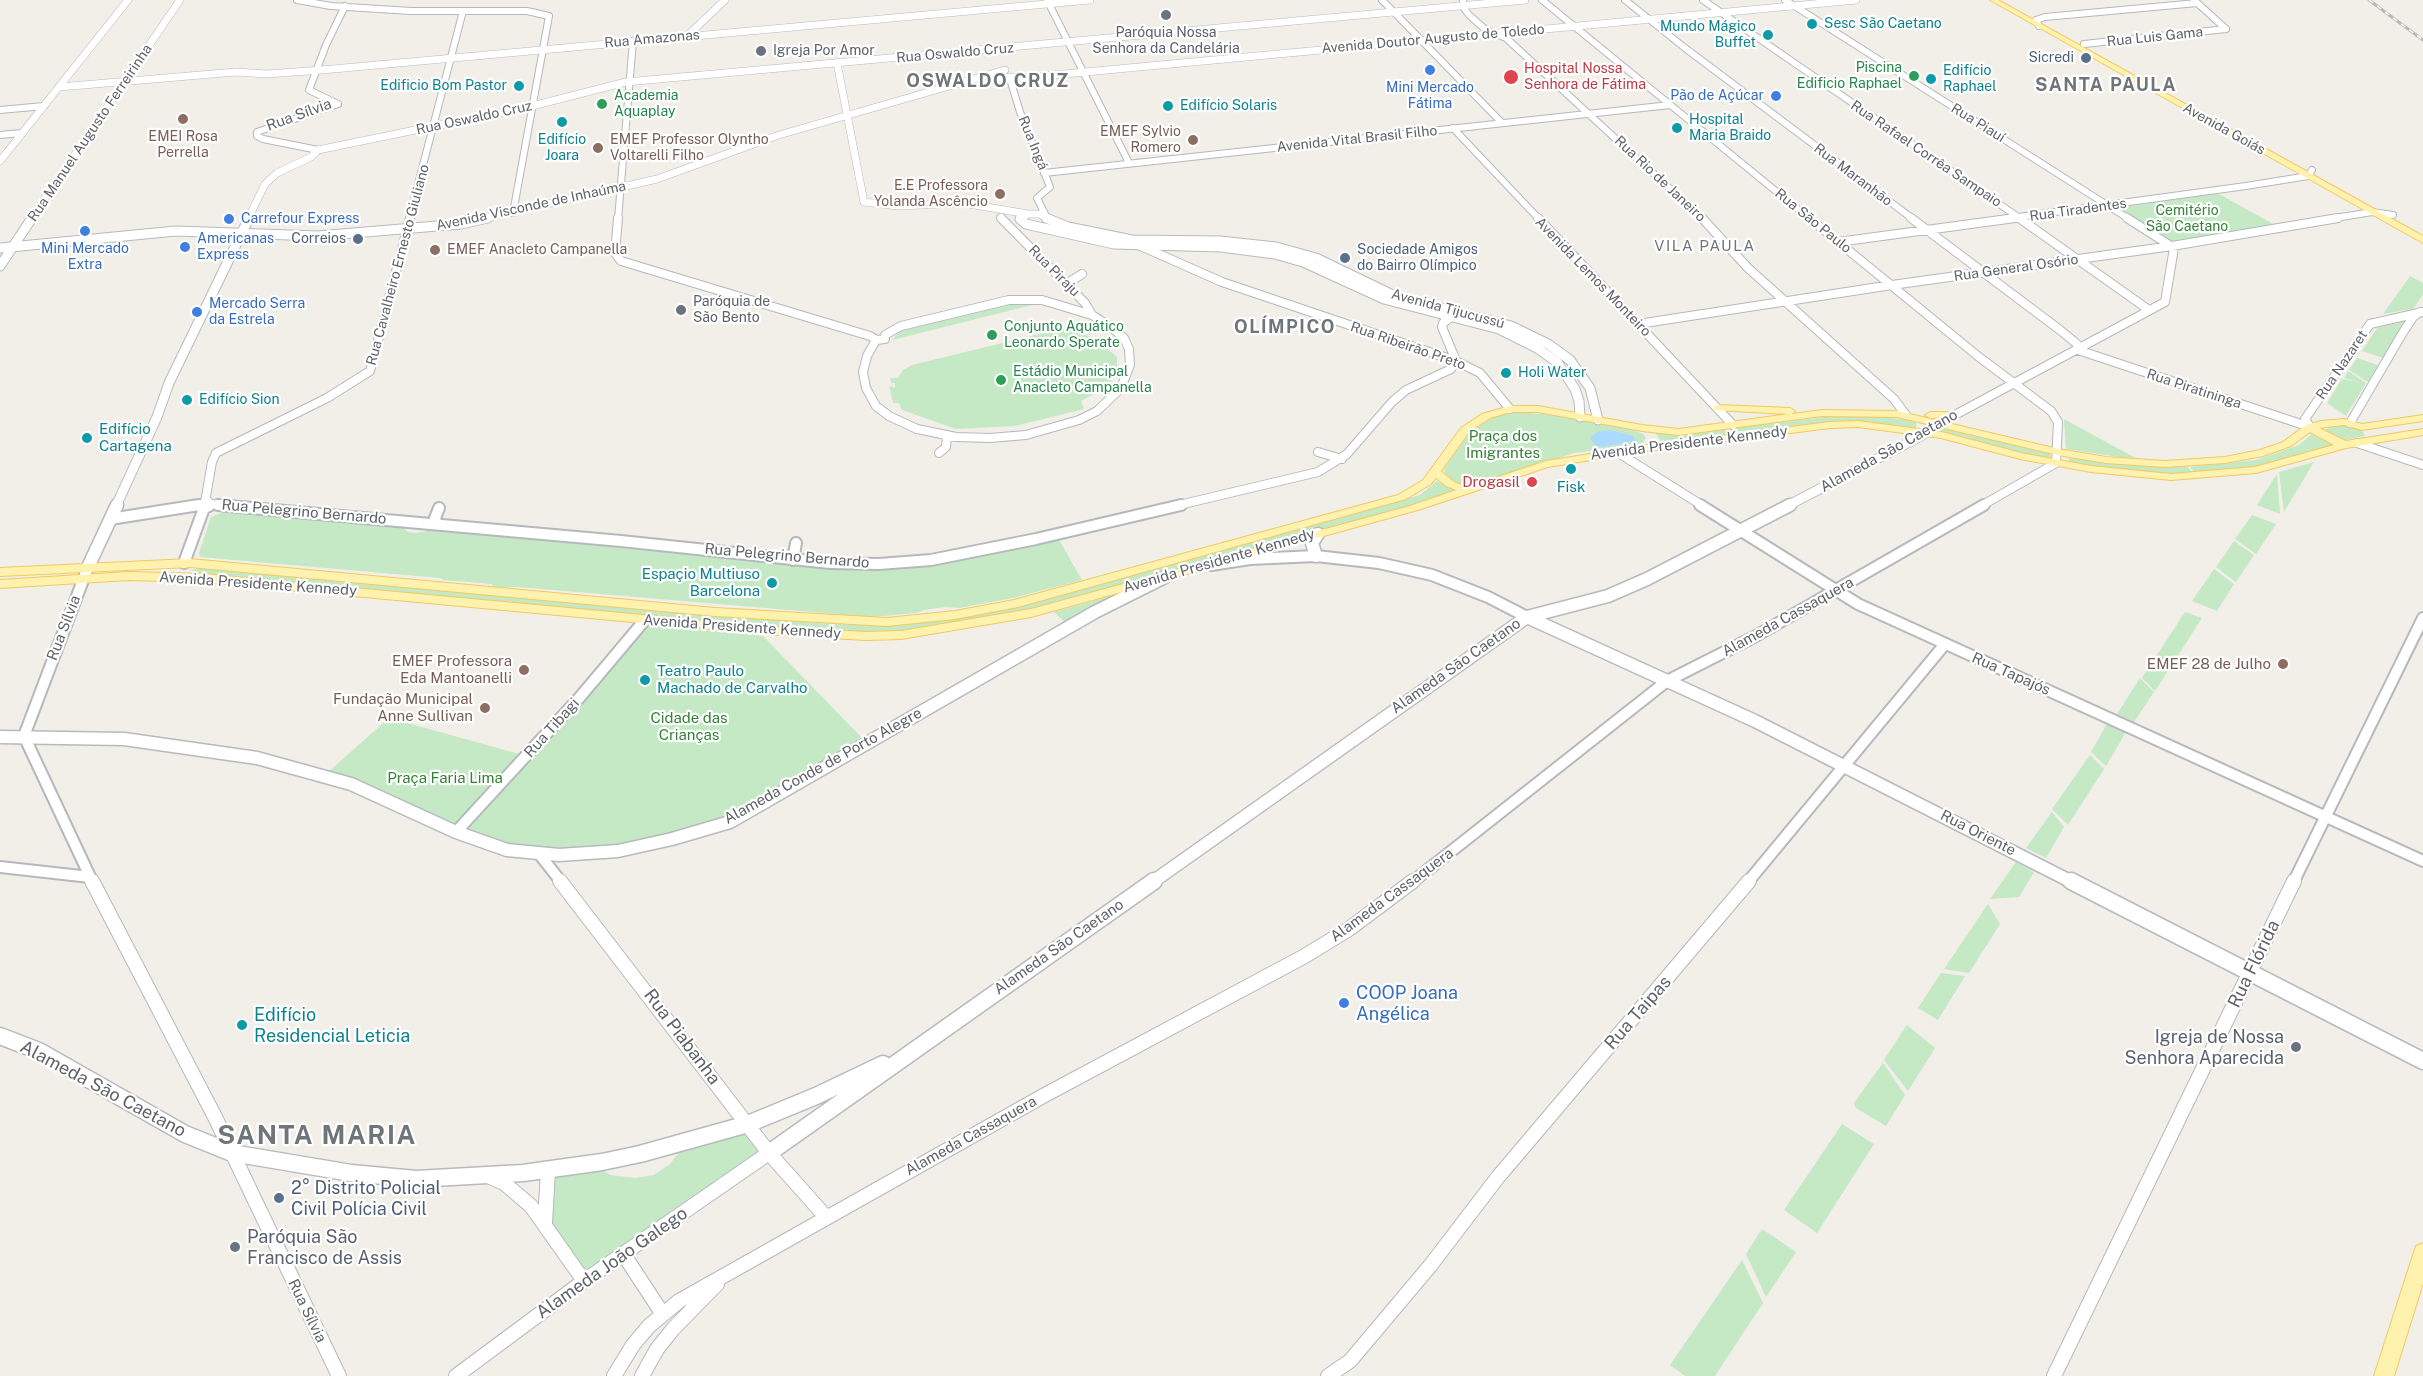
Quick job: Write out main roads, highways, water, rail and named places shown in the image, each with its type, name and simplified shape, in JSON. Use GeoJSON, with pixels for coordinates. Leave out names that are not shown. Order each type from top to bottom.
{"type":"FeatureCollection","features":[{"type":"Feature","properties":{"kind":"main road"},"geometry":{"type":"LineString","coordinates":[[0,161],[128,0]]}},
{"type":"Feature","properties":{"kind":"main road","name":"Rua Manuel Augusto Ferreirinha"},"geometry":{"type":"LineString","coordinates":[[0,266],[180,0]]}},
{"type":"Feature","properties":{"kind":"main road"},"geometry":{"type":"LineString","coordinates":[[690,36],[725,0]]}},
{"type":"Feature","properties":{"kind":"main road"},"geometry":{"type":"LineString","coordinates":[[690,36],[732,0]]}},
{"type":"Feature","properties":{"kind":"main road","name":"Rua Amazonas"},"geometry":{"type":"LineString","coordinates":[[59,87],[215,74],[315,71],[1048,2],[1090,0]]}},
{"type":"Feature","properties":{"kind":"main road","name":"Rua Oswaldo Cruz"},"geometry":{"type":"LineString","coordinates":[[318,150],[532,106],[629,82],[1394,12],[1463,3],[1525,0]]}},
{"type":"Feature","properties":{"kind":"main road","name":"Avenida Doutor Augusto de Toledo"},"geometry":{"type":"LineString","coordinates":[[1010,79],[1493,33],[1651,21],[1856,0]]}},
{"type":"Feature","properties":{"kind":"main road","name":"Avenida Goiás"},"geometry":{"type":"LineString","coordinates":[[1993,0],[2084,44],[2423,240]]}},
{"type":"Feature","properties":{"kind":"main road","name":"Avenida Goiás"},"geometry":{"type":"LineString","coordinates":[[2004,0],[2038,22],[2310,173],[2423,232]]}},
{"type":"Feature","properties":{"kind":"main road","name":"Rua Ingá"},"geometry":{"type":"LineString","coordinates":[[1010,79],[1000,57],[1013,47]]}},
{"type":"Feature","properties":{"kind":"main road"},"geometry":{"type":"LineString","coordinates":[[837,63],[864,202]]}},
{"type":"Feature","properties":{"kind":"main road","name":"Avenida Visconde de Inhaúma"},"geometry":{"type":"LineString","coordinates":[[0,248],[165,232],[242,232],[318,236],[450,226],[657,179],[779,135],[975,81],[1005,70]]}},
{"type":"Feature","properties":{"kind":"main road","name":"Avenida Visconde de Inhaúma"},"geometry":{"type":"LineString","coordinates":[[975,81],[998,77],[1010,79]]}},
{"type":"Feature","properties":{"kind":"main road","name":"Rua Sílvia"},"geometry":{"type":"LineString","coordinates":[[88,567],[157,417],[169,383],[267,181],[277,173],[316,154],[318,150]]}},
{"type":"Feature","properties":{"kind":"main road","name":"Avenida Tijucussú"},"geometry":{"type":"LineString","coordinates":[[864,202],[898,206],[963,203],[1031,213],[1077,230],[1136,244]]}},
{"type":"Feature","properties":{"kind":"main road","name":"Avenida Tijucussú"},"geometry":{"type":"LineString","coordinates":[[864,202],[878,208],[896,211],[967,208],[1107,243],[1238,242],[1291,251],[1316,258],[1397,297],[1511,326],[1548,344],[1570,360],[1590,388],[1598,420]]}},
{"type":"Feature","properties":{"kind":"main road"},"geometry":{"type":"LineString","coordinates":[[1031,213],[1021,218],[1027,224],[1045,222],[1046,217]]}},
{"type":"Feature","properties":{"kind":"main road","name":"Avenida Tijucussú"},"geometry":{"type":"LineString","coordinates":[[1159,244],[1221,247],[1275,254],[1303,262],[1384,299],[1499,329],[1548,355],[1562,368],[1575,389],[1579,401],[1580,417]]}},
{"type":"Feature","properties":{"kind":"main road"},"geometry":{"type":"LineString","coordinates":[[1718,408],[1813,414]]}},
{"type":"Feature","properties":{"kind":"main road","name":"Avenida Presidente Kennedy"},"geometry":{"type":"LineString","coordinates":[[0,572],[184,563],[776,616],[886,622],[955,615],[1014,604],[1402,497],[1421,488],[1436,472],[1465,430],[1486,416],[1510,409],[1538,409],[1642,428],[1687,431],[1813,414],[1857,412],[1906,415],[2057,458],[2166,464],[2224,460],[2279,448],[2310,427],[2338,422],[2362,427],[2423,418]]}},
{"type":"Feature","properties":{"kind":"main road"},"geometry":{"type":"LineString","coordinates":[[1906,415],[1954,415]]}},
{"type":"Feature","properties":{"kind":"main road","name":"Alameda São Caetano"},"geometry":{"type":"LineString","coordinates":[[769,1153],[1527,617],[1623,590],[1927,432],[1940,423]]}},
{"type":"Feature","properties":{"kind":"main road","name":"Avenida Presidente Kennedy"},"geometry":{"type":"LineString","coordinates":[[0,584],[150,576],[203,578],[644,621],[821,634],[901,634],[987,622],[1031,613],[1468,491],[1552,462],[1647,448],[1843,424],[1875,425],[1927,432],[2123,473],[2166,477],[2256,470],[2351,444],[2423,432]]}},
{"type":"Feature","properties":{"kind":"main road"},"geometry":{"type":"LineString","coordinates":[[2310,427],[2325,437],[2351,444]]}},
{"type":"Feature","properties":{"kind":"main road"},"geometry":{"type":"LineString","coordinates":[[2362,427],[2368,433],[2370,440]]}},
{"type":"Feature","properties":{"kind":"main road"},"geometry":{"type":"LineString","coordinates":[[1642,428],[1654,439],[1647,448]]}},
{"type":"Feature","properties":{"kind":"main road"},"geometry":{"type":"LineString","coordinates":[[1436,472],[1450,484],[1468,491]]}},
{"type":"Feature","properties":{"kind":"main road"},"geometry":{"type":"LineString","coordinates":[[1316,556],[1312,543],[1318,534]]}},
{"type":"Feature","properties":{"kind":"main road"},"geometry":{"type":"LineString","coordinates":[[150,576],[172,571],[184,563],[187,572],[203,578]]}},
{"type":"Feature","properties":{"kind":"main road"},"geometry":{"type":"LineString","coordinates":[[88,567],[102,578]]}},
{"type":"Feature","properties":{"kind":"main road","name":"Alameda Conde de Porto Alegre"},"geometry":{"type":"LineString","coordinates":[[0,737],[124,739],[257,758],[351,784],[456,832],[507,850],[540,855],[586,855],[641,847],[730,822],[1110,604],[1168,576]]}},
{"type":"Feature","properties":{"kind":"main road"},"geometry":{"type":"LineString","coordinates":[[761,630],[761,624],[776,616]]}},
{"type":"Feature","properties":{"kind":"main road","name":"Rua Oriente"},"geometry":{"type":"LineString","coordinates":[[1527,617],[1844,765],[2423,1061]]}},
{"type":"Feature","properties":{"kind":"main road"},"geometry":{"type":"LineString","coordinates":[[821,634],[828,627],[829,620]]}},
{"type":"Feature","properties":{"kind":"main road","name":"Alameda São Caetano"},"geometry":{"type":"LineString","coordinates":[[0,1036],[39,1051],[185,1134],[232,1153],[351,1173],[416,1179],[548,1170],[640,1154],[748,1124],[849,1081],[933,1037]]}},
{"type":"Feature","properties":{"kind":"main road"},"geometry":{"type":"LineString","coordinates":[[2384,1376],[2423,1252]]}},
{"type":"Feature","properties":{"kind":"water"},"geometry":{"type":"Polygon","coordinates":[[[1609,430],[1633,436],[1636,441],[1602,447],[1595,445],[1590,438],[1598,432],[1609,430]]]}},
{"type":"Feature","properties":{"kind":"railway"},"geometry":{"type":"LineString","coordinates":[[2369,0],[2423,40]]}},
{"type":"Feature","properties":{"kind":"place","name":"Paróquia Nossa Senhora da Candelária"},"geometry":{"type":"Point","coordinates":[1166,15]}},
{"type":"Feature","properties":{"kind":"place","name":"Sesc São Caetano"},"geometry":{"type":"Point","coordinates":[1812,24]}},
{"type":"Feature","properties":{"kind":"place","name":"Mundo Mágico Buffet"},"geometry":{"type":"Point","coordinates":[1768,35]}},
{"type":"Feature","properties":{"kind":"place","name":"Igreja Por Amor"},"geometry":{"type":"Point","coordinates":[761,51]}},
{"type":"Feature","properties":{"kind":"place","name":"Sicredi"},"geometry":{"type":"Point","coordinates":[2086,58]}},
{"type":"Feature","properties":{"kind":"place","name":"Mini Mercado Fátima"},"geometry":{"type":"Point","coordinates":[1430,70]}},
{"type":"Feature","properties":{"kind":"place","name":"Piscina Edificio Raphael"},"geometry":{"type":"Point","coordinates":[1914,76]}},
{"type":"Feature","properties":{"kind":"place","name":"Hospital Nossa Senhora de Fátima"},"geometry":{"type":"Point","coordinates":[1511,77]}},
{"type":"Feature","properties":{"kind":"place","name":"Edifício Raphael"},"geometry":{"type":"Point","coordinates":[1931,79]}},
{"type":"Feature","properties":{"kind":"place","name":"Edificio Bom Pastor"},"geometry":{"type":"Point","coordinates":[519,86]}},
{"type":"Feature","properties":{"kind":"place","name":"Pão de Açúcar"},"geometry":{"type":"Point","coordinates":[1776,96]}},
{"type":"Feature","properties":{"kind":"place","name":"Academia Aquaplay"},"geometry":{"type":"Point","coordinates":[602,104]}},
{"type":"Feature","properties":{"kind":"place","name":"Edifício Solaris"},"geometry":{"type":"Point","coordinates":[1168,106]}},
{"type":"Feature","properties":{"kind":"place","name":"EMEI Rosa Perrella"},"geometry":{"type":"Point","coordinates":[183,119]}},
{"type":"Feature","properties":{"kind":"place","name":"Edifício Joara"},"geometry":{"type":"Point","coordinates":[562,122]}},
{"type":"Feature","properties":{"kind":"place","name":"Hospital Maria Braido"},"geometry":{"type":"Point","coordinates":[1677,128]}},
{"type":"Feature","properties":{"kind":"place","name":"EMEF Sylvio Romero"},"geometry":{"type":"Point","coordinates":[1193,140]}},
{"type":"Feature","properties":{"kind":"place","name":"EMEF Professor Olyntho Voltarelli Filho"},"geometry":{"type":"Point","coordinates":[598,148]}},
{"type":"Feature","properties":{"kind":"place","name":"E.E Professora Yolanda Ascêncio"},"geometry":{"type":"Point","coordinates":[1000,194]}},
{"type":"Feature","properties":{"kind":"place","name":"Carrefour Express"},"geometry":{"type":"Point","coordinates":[229,219]}},
{"type":"Feature","properties":{"kind":"place","name":"Mini Mercado Extra"},"geometry":{"type":"Point","coordinates":[85,231]}},
{"type":"Feature","properties":{"kind":"place","name":"Correios"},"geometry":{"type":"Point","coordinates":[358,239]}},
{"type":"Feature","properties":{"kind":"place","name":"Americanas Express"},"geometry":{"type":"Point","coordinates":[185,247]}},
{"type":"Feature","properties":{"kind":"place","name":"EMEF Anacleto Campanella"},"geometry":{"type":"Point","coordinates":[435,250]}},
{"type":"Feature","properties":{"kind":"place","name":"Sociedade Amigos do Bairro Olímpico"},"geometry":{"type":"Point","coordinates":[1345,258]}},
{"type":"Feature","properties":{"kind":"place","name":"Paróquia de São Bento"},"geometry":{"type":"Point","coordinates":[681,310]}},
{"type":"Feature","properties":{"kind":"place","name":"Mercado Serra da Estrela"},"geometry":{"type":"Point","coordinates":[197,312]}},
{"type":"Feature","properties":{"kind":"place","name":"Conjunto Aquático Leonardo Sperate"},"geometry":{"type":"Point","coordinates":[992,335]}},
{"type":"Feature","properties":{"kind":"place","name":"Holi Water"},"geometry":{"type":"Point","coordinates":[1506,373]}},
{"type":"Feature","properties":{"kind":"place","name":"Estádio Municipal Anacleto Campanella"},"geometry":{"type":"Point","coordinates":[1001,380]}},
{"type":"Feature","properties":{"kind":"place","name":"Edifício Sion"},"geometry":{"type":"Point","coordinates":[187,400]}},
{"type":"Feature","properties":{"kind":"place","name":"Edifício Cartagena"},"geometry":{"type":"Point","coordinates":[87,438]}},
{"type":"Feature","properties":{"kind":"place","name":"Fisk"},"geometry":{"type":"Point","coordinates":[1571,469]}},
{"type":"Feature","properties":{"kind":"place","name":"Drogasil"},"geometry":{"type":"Point","coordinates":[1532,482]}},
{"type":"Feature","properties":{"kind":"place","name":"Espaçio Multiuso Barcelona"},"geometry":{"type":"Point","coordinates":[772,583]}},
{"type":"Feature","properties":{"kind":"place","name":"EMEF 28 de Julho"},"geometry":{"type":"Point","coordinates":[2283,664]}},
{"type":"Feature","properties":{"kind":"place","name":"EMEF Professora Eda Mantoanelli"},"geometry":{"type":"Point","coordinates":[524,670]}},
{"type":"Feature","properties":{"kind":"place","name":"Teatro Paulo Machado de Carvalho"},"geometry":{"type":"Point","coordinates":[645,680]}},
{"type":"Feature","properties":{"kind":"place","name":"Fundação Municipal Anne Sullivan"},"geometry":{"type":"Point","coordinates":[485,708]}},
{"type":"Feature","properties":{"kind":"place","name":"COOP Joana Angélica"},"geometry":{"type":"Point","coordinates":[1344,1003]}},
{"type":"Feature","properties":{"kind":"place","name":"Edifício Residencial Leticia"},"geometry":{"type":"Point","coordinates":[242,1025]}},
{"type":"Feature","properties":{"kind":"place","name":"Igreja de Nossa Senhora Aparecida"},"geometry":{"type":"Point","coordinates":[2296,1047]}},
{"type":"Feature","properties":{"kind":"place","name":"2° Distrito Policial Civil Polícia Civil"},"geometry":{"type":"Point","coordinates":[279,1198]}},
{"type":"Feature","properties":{"kind":"place","name":"Paróquia São Francisco de Assis"},"geometry":{"type":"Point","coordinates":[235,1247]}},
{"type":"Feature","properties":{"kind":"district","name":"OSWALDO CRUZ"},"geometry":{"type":"Point","coordinates":[988,81]}},
{"type":"Feature","properties":{"kind":"district","name":"SANTA PAULA"},"geometry":{"type":"Point","coordinates":[2106,85]}},
{"type":"Feature","properties":{"kind":"district","name":"VILA PAULA"},"geometry":{"type":"Point","coordinates":[1705,246]}},
{"type":"Feature","properties":{"kind":"district","name":"OLÍMPICO"},"geometry":{"type":"Point","coordinates":[1285,327]}},
{"type":"Feature","properties":{"kind":"district","name":"SANTA MARIA"},"geometry":{"type":"Point","coordinates":[317,1136]}},
{"type":"Feature","properties":{"kind":"park label","name":"Cemitério São Caetano"},"geometry":{"type":"Point","coordinates":[2187,220]}},
{"type":"Feature","properties":{"kind":"park label","name":"Praça dos Imigrantes"},"geometry":{"type":"Point","coordinates":[1503,444]}},
{"type":"Feature","properties":{"kind":"park label","name":"Cidade das Crianças"},"geometry":{"type":"Point","coordinates":[689,726]}},
{"type":"Feature","properties":{"kind":"park label","name":"Praça Faria Lima"},"geometry":{"type":"Point","coordinates":[445,778]}}]}
